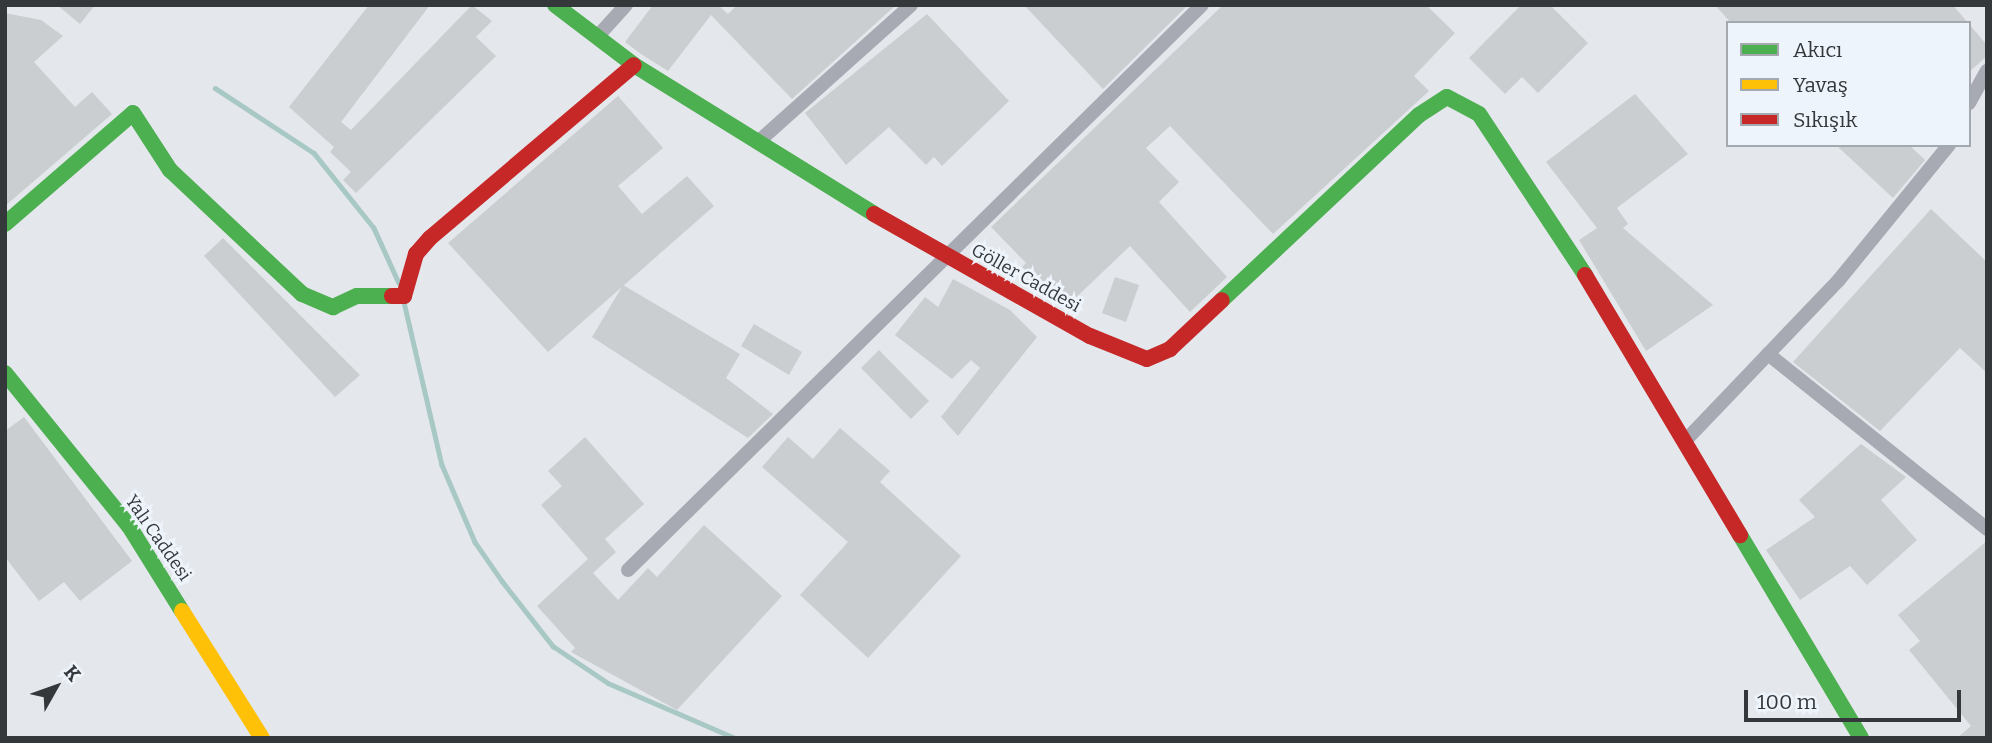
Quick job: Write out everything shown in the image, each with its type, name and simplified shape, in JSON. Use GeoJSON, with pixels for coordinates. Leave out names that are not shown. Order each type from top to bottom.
{"type":"FeatureCollection","features":[{"type":"Feature","properties":{"kind":"street","name":"Göller Caddesi"},"geometry":{"type":"LineString","coordinates":[[555,5],[634,65],[758,142],[947,255],[1090,336],[1147,359],[1170,349],[1419,115],[1447,97],[1479,114],[1532,186],[1685,441]]}},
{"type":"Feature","properties":{"kind":"street"},"geometry":{"type":"LineString","coordinates":[[597,37],[626,5]]}},
{"type":"Feature","properties":{"kind":"street"},"geometry":{"type":"LineString","coordinates":[[758,142],[911,5]]}},
{"type":"Feature","properties":{"kind":"street"},"geometry":{"type":"LineString","coordinates":[[628,570],[1202,5]]}},
{"type":"Feature","properties":{"kind":"street"},"geometry":{"type":"LineString","coordinates":[[5,224],[133,113],[170,170],[302,294],[333,307],[357,296],[398,297],[416,254],[430,238],[634,65]]}},
{"type":"Feature","properties":{"kind":"street"},"geometry":{"type":"LineString","coordinates":[[1971,99],[1987,71]]}},
{"type":"Feature","properties":{"kind":"street"},"geometry":{"type":"LineString","coordinates":[[1861,738],[1685,441],[1768,354],[1947,147]]}},
{"type":"Feature","properties":{"kind":"street"},"geometry":{"type":"LineString","coordinates":[[1768,354],[1987,528]]}},
{"type":"Feature","properties":{"kind":"street","name":"Yalı Caddesi"},"geometry":{"type":"LineString","coordinates":[[5,373],[129,526],[262,738]]}},
{"type":"Feature","properties":{"kind":"building"},"geometry":{"type":"Polygon","coordinates":[[[57,5],[95,5],[80,24],[57,5]]]}},
{"type":"Feature","properties":{"kind":"building"},"geometry":{"type":"Polygon","coordinates":[[[369,5],[430,5],[341,122],[351,130],[472,5],[492,21],[476,37],[496,56],[356,193],[343,180],[351,172],[330,152],[334,147],[289,107],[369,5]]]}},
{"type":"Feature","properties":{"kind":"building"},"geometry":{"type":"Polygon","coordinates":[[[653,5],[718,5],[728,14],[737,5],[896,5],[792,99],[711,15],[668,71],[641,54],[625,42],[653,5]]]}},
{"type":"Feature","properties":{"kind":"building"},"geometry":{"type":"Polygon","coordinates":[[[1024,5],[1188,5],[1103,89],[1024,5]]]}},
{"type":"Feature","properties":{"kind":"building"},"geometry":{"type":"Polygon","coordinates":[[[1223,5],[1426,5],[1455,33],[1414,76],[1429,91],[1273,234],[1170,126],[1146,148],[1179,182],[1159,202],[1227,277],[1190,312],[1130,246],[1066,307],[1022,267],[1026,263],[991,227],[1223,5]]]}},
{"type":"Feature","properties":{"kind":"building"},"geometry":{"type":"Polygon","coordinates":[[[1521,5],[1550,5],[1588,43],[1538,93],[1522,77],[1505,94],[1469,58],[1521,5]]]}},
{"type":"Feature","properties":{"kind":"building"},"geometry":{"type":"Polygon","coordinates":[[[1715,5],[1953,5],[1966,21],[1729,21],[1715,5]]]}},
{"type":"Feature","properties":{"kind":"building"},"geometry":{"type":"Polygon","coordinates":[[[5,13],[41,20],[63,36],[34,62],[75,107],[92,92],[112,114],[5,206],[5,13]]]}},
{"type":"Feature","properties":{"kind":"building"},"geometry":{"type":"Polygon","coordinates":[[[927,14],[1009,101],[942,166],[934,157],[926,165],[889,127],[846,165],[805,113],[927,14]]]}},
{"type":"Feature","properties":{"kind":"building"},"geometry":{"type":"Polygon","coordinates":[[[1971,26],[1987,45],[1987,56],[1971,70],[1971,26]]]}},
{"type":"Feature","properties":{"kind":"building"},"geometry":{"type":"Polygon","coordinates":[[[1635,94],[1688,154],[1617,208],[1628,224],[1623,228],[1713,305],[1646,351],[1579,240],[1597,228],[1546,162],[1635,94]]]}},
{"type":"Feature","properties":{"kind":"building"},"geometry":{"type":"Polygon","coordinates":[[[618,96],[663,148],[618,186],[642,214],[687,176],[714,206],[548,352],[448,243],[618,96]]]}},
{"type":"Feature","properties":{"kind":"building"},"geometry":{"type":"Polygon","coordinates":[[[1838,147],[1911,147],[1925,160],[1893,198],[1838,147]]]}},
{"type":"Feature","properties":{"kind":"building"},"geometry":{"type":"Polygon","coordinates":[[[1931,209],[1987,262],[1987,373],[1960,348],[1880,431],[1793,362],[1931,209]]]}},
{"type":"Feature","properties":{"kind":"building"},"geometry":{"type":"Polygon","coordinates":[[[223,238],[360,375],[335,397],[204,256],[223,238]]]}},
{"type":"Feature","properties":{"kind":"building"},"geometry":{"type":"Polygon","coordinates":[[[1115,277],[1139,285],[1126,322],[1102,313],[1115,277]]]}},
{"type":"Feature","properties":{"kind":"building"},"geometry":{"type":"Polygon","coordinates":[[[953,279],[1010,310],[1037,337],[958,436],[941,417],[980,368],[971,360],[952,379],[895,335],[925,297],[938,307],[953,279]]]}},
{"type":"Feature","properties":{"kind":"building"},"geometry":{"type":"Polygon","coordinates":[[[623,285],[740,354],[726,378],[773,414],[748,438],[592,337],[623,285]]]}},
{"type":"Feature","properties":{"kind":"building"},"geometry":{"type":"Polygon","coordinates":[[[754,324],[802,352],[789,375],[741,346],[754,324]]]}},
{"type":"Feature","properties":{"kind":"building"},"geometry":{"type":"Polygon","coordinates":[[[879,350],[929,401],[911,419],[861,368],[879,350]]]}},
{"type":"Feature","properties":{"kind":"building"},"geometry":{"type":"Polygon","coordinates":[[[24,417],[132,561],[80,601],[64,582],[39,601],[5,557],[5,431],[24,417]]]}},
{"type":"Feature","properties":{"kind":"building"},"geometry":{"type":"Polygon","coordinates":[[[840,428],[890,471],[880,482],[961,556],[868,658],[800,595],[848,542],[762,467],[788,437],[813,459],[840,428]]]}},
{"type":"Feature","properties":{"kind":"building"},"geometry":{"type":"Polygon","coordinates":[[[585,437],[644,504],[605,539],[616,552],[593,573],[618,600],[648,568],[657,577],[704,525],[782,596],[677,710],[571,652],[575,648],[537,606],[588,559],[541,505],[562,486],[548,471],[585,437]]]}},
{"type":"Feature","properties":{"kind":"building"},"geometry":{"type":"Polygon","coordinates":[[[1861,444],[1906,477],[1881,500],[1917,540],[1867,585],[1850,566],[1800,600],[1766,550],[1815,517],[1799,500],[1861,444]]]}},
{"type":"Feature","properties":{"kind":"building"},"geometry":{"type":"Polygon","coordinates":[[[1987,541],[1987,738],[1957,738],[1971,726],[1909,650],[1920,641],[1898,615],[1987,541]]]}},
{"type":"Feature","properties":{"kind":"waterway"},"geometry":{"type":"LineString","coordinates":[[215,88],[314,153],[374,228],[399,283]]}},
{"type":"Feature","properties":{"kind":"waterway"},"geometry":{"type":"LineString","coordinates":[[404,302],[442,465],[475,542],[502,581],[553,646],[608,683],[735,738]]}},
{"type":"Feature","properties":{"kind":"traffic: fast"},"geometry":{"type":"LineString","coordinates":[[555,5],[634,65],[874,214]]}},
{"type":"Feature","properties":{"kind":"traffic: fast"},"geometry":{"type":"LineString","coordinates":[[1222,300],[1419,115],[1447,97],[1479,114],[1585,275]]}},
{"type":"Feature","properties":{"kind":"traffic: fast"},"geometry":{"type":"LineString","coordinates":[[5,224],[133,113],[170,170],[302,294],[333,307],[357,296],[392,296]]}},
{"type":"Feature","properties":{"kind":"traffic: fast"},"geometry":{"type":"LineString","coordinates":[[5,373],[129,526],[182,611]]}},
{"type":"Feature","properties":{"kind":"traffic: fast"},"geometry":{"type":"LineString","coordinates":[[1740,535],[1861,738]]}},
{"type":"Feature","properties":{"kind":"traffic: slow"},"geometry":{"type":"LineString","coordinates":[[182,611],[262,738]]}},
{"type":"Feature","properties":{"kind":"traffic: jam"},"geometry":{"type":"LineString","coordinates":[[392,296],[404,296],[416,254],[430,238],[634,65]]}},
{"type":"Feature","properties":{"kind":"traffic: jam"},"geometry":{"type":"LineString","coordinates":[[874,214],[1090,336],[1147,359],[1170,349],[1222,300]]}},
{"type":"Feature","properties":{"kind":"traffic: jam"},"geometry":{"type":"LineString","coordinates":[[1585,275],[1740,535]]}}]}
